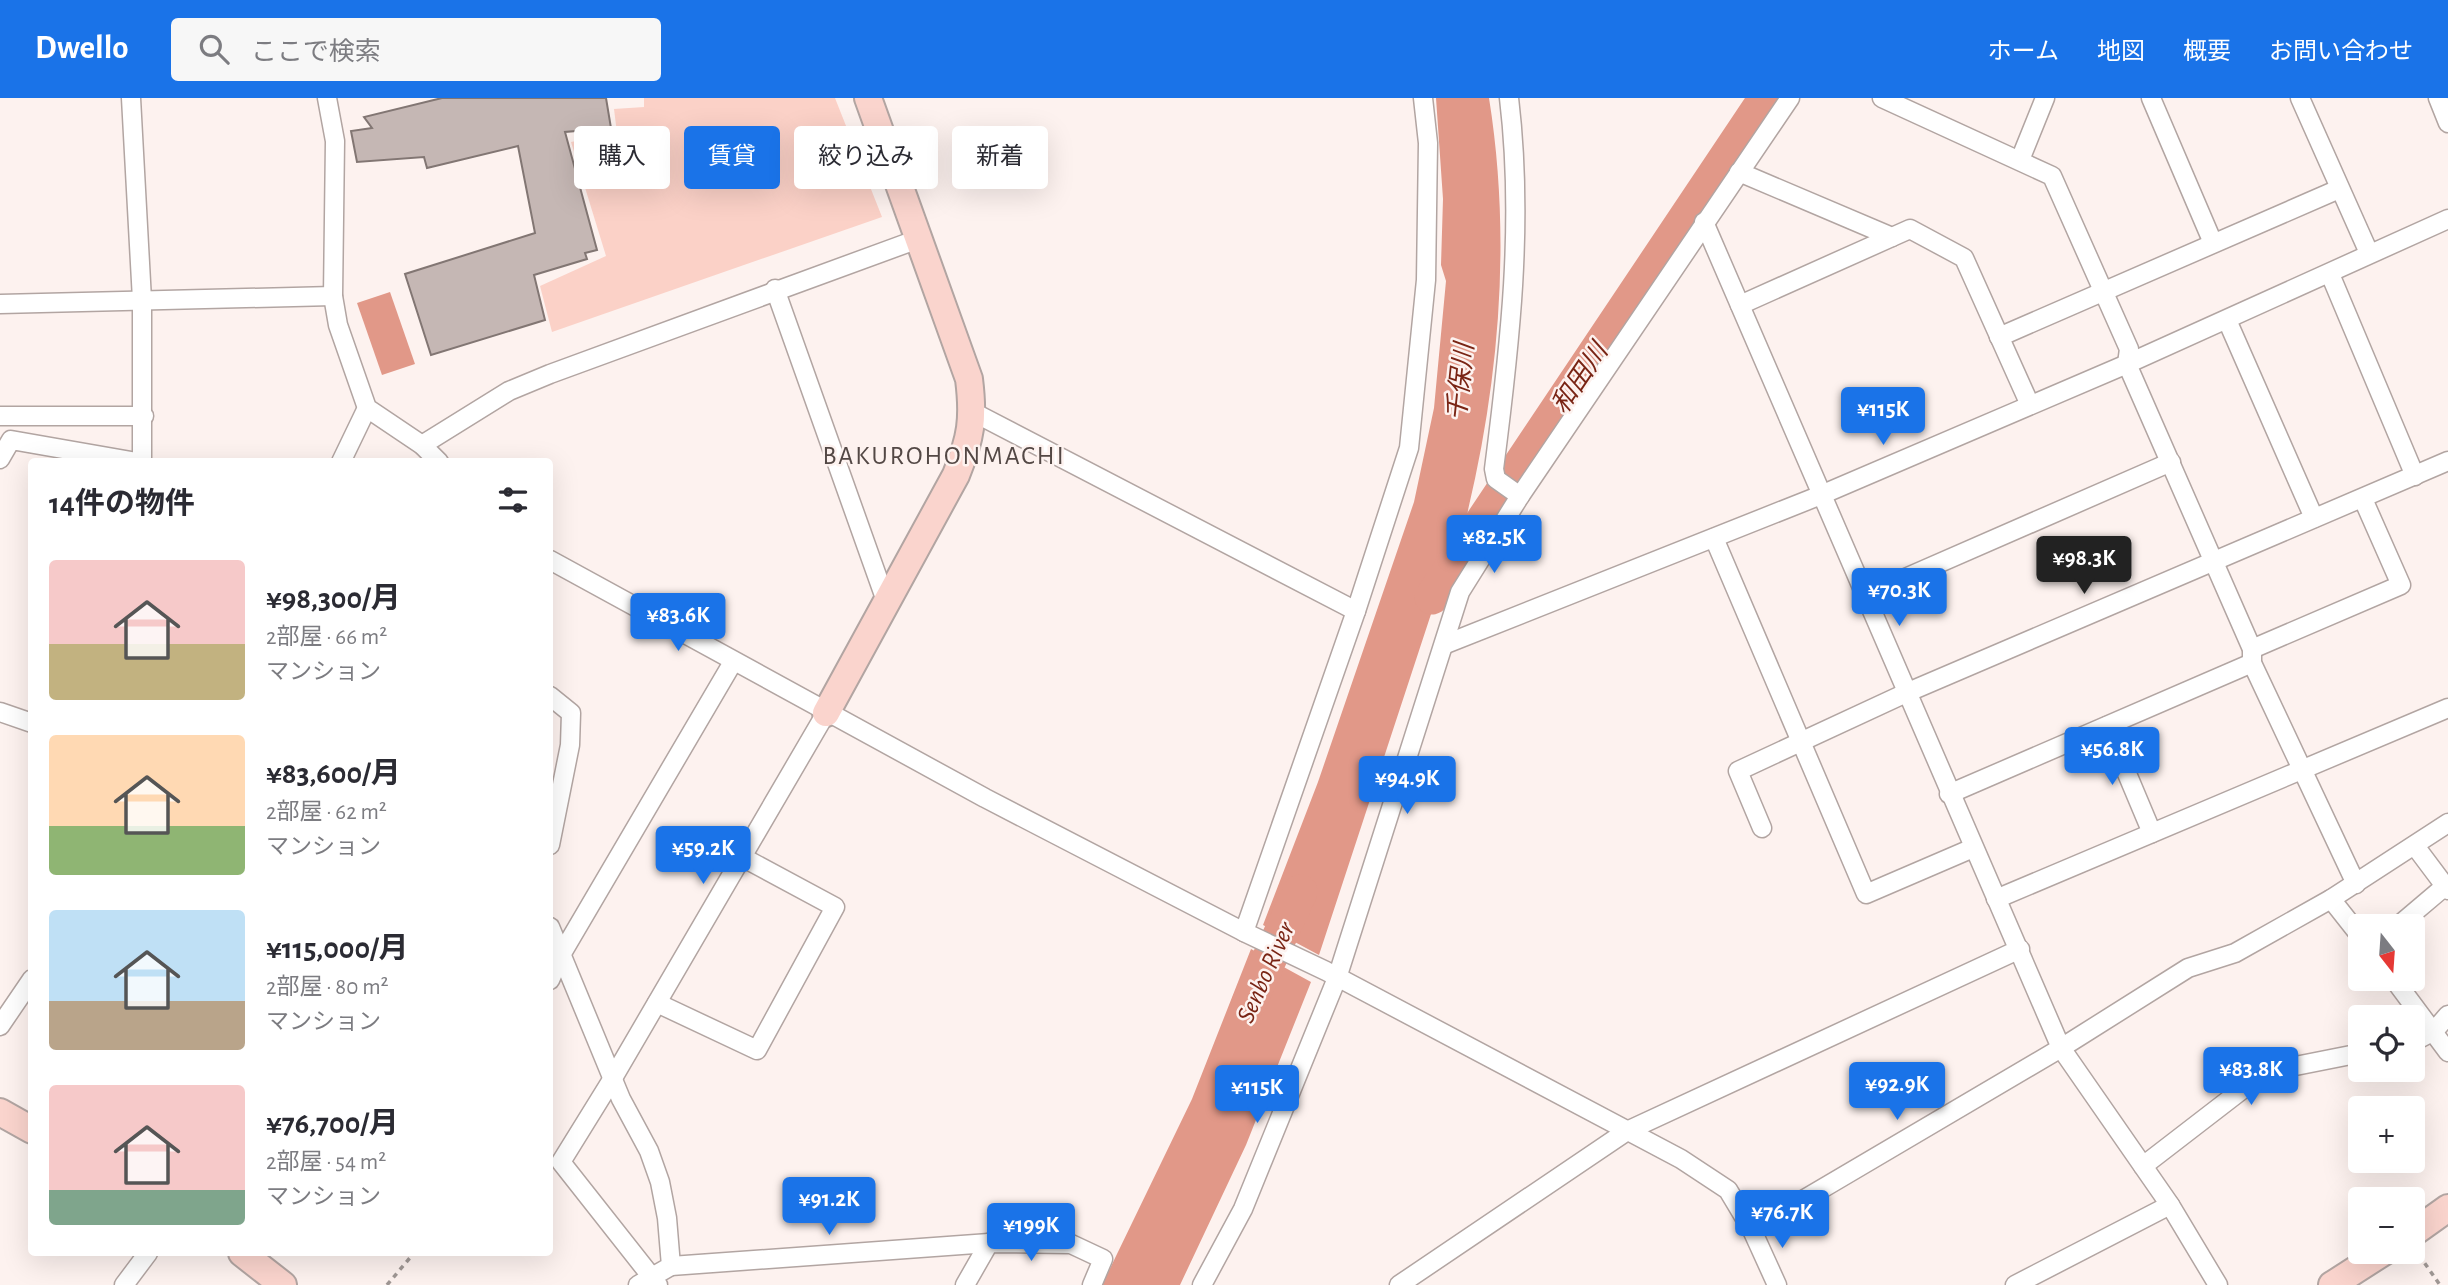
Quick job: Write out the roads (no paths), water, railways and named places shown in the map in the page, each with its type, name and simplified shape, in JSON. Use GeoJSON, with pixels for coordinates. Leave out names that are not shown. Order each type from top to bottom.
{"type":"FeatureCollection","features":[{"type":"Feature","properties":{"kind":"street"},"geometry":{"type":"LineString","coordinates":[[131,98],[142,300],[144,415],[139,458]]}},
{"type":"Feature","properties":{"kind":"street"},"geometry":{"type":"LineString","coordinates":[[327,98],[335,141],[333,296],[338,325],[367,408],[435,458]]}},
{"type":"Feature","properties":{"kind":"street"},"geometry":{"type":"LineString","coordinates":[[868,98],[921,238],[969,379],[973,412],[970,440],[956,475],[825,713],[613,1078],[561,1162],[648,1282],[671,1266],[989,1243],[1071,1244],[1103,1259],[1092,1285]]}},
{"type":"Feature","properties":{"kind":"street"},"geometry":{"type":"LineString","coordinates":[[1247,934],[1409,448],[1426,280],[1428,143],[1423,98]]}},
{"type":"Feature","properties":{"kind":"street"},"geometry":{"type":"LineString","coordinates":[[1509,98],[1514,138],[1517,231],[1510,346],[1494,469],[1496,479],[1516,494]]}},
{"type":"Feature","properties":{"kind":"street"},"geometry":{"type":"LineString","coordinates":[[1202,1285],[1243,1209],[1332,975],[1446,644],[1460,592],[1516,494],[1790,98]]}},
{"type":"Feature","properties":{"kind":"street"},"geometry":{"type":"LineString","coordinates":[[1882,98],[2053,176],[2129,349],[2127,364],[2301,770],[2356,884]]}},
{"type":"Feature","properties":{"kind":"street"},"geometry":{"type":"LineString","coordinates":[[2020,160],[2045,98]]}},
{"type":"Feature","properties":{"kind":"street"},"geometry":{"type":"LineString","coordinates":[[2151,98],[2213,243]]}},
{"type":"Feature","properties":{"kind":"street"},"geometry":{"type":"LineString","coordinates":[[2300,98],[2368,253]]}},
{"type":"Feature","properties":{"kind":"street"},"geometry":{"type":"LineString","coordinates":[[2438,98],[2448,122]]}},
{"type":"Feature","properties":{"kind":"street"},"geometry":{"type":"LineString","coordinates":[[1739,172],[1892,237]]}},
{"type":"Feature","properties":{"kind":"street"},"geometry":{"type":"LineString","coordinates":[[1999,337],[2339,190]]}},
{"type":"Feature","properties":{"kind":"street"},"geometry":{"type":"LineString","coordinates":[[1446,644],[1821,495],[2228,320],[2330,274],[2368,253],[2448,219]]}},
{"type":"Feature","properties":{"kind":"street"},"geometry":{"type":"LineString","coordinates":[[1704,222],[1949,794],[2062,1048],[2171,1205],[2218,1285]]}},
{"type":"Feature","properties":{"kind":"street"},"geometry":{"type":"LineString","coordinates":[[1740,305],[1910,229],[1964,258],[2030,405]]}},
{"type":"Feature","properties":{"kind":"street"},"geometry":{"type":"LineString","coordinates":[[422,446],[509,391],[775,289],[921,238]]}},
{"type":"Feature","properties":{"kind":"street"},"geometry":{"type":"LineString","coordinates":[[2330,274],[2415,476]]}},
{"type":"Feature","properties":{"kind":"street"},"geometry":{"type":"LineString","coordinates":[[775,289],[886,601]]}},
{"type":"Feature","properties":{"kind":"street"},"geometry":{"type":"LineString","coordinates":[[0,304],[333,296]]}},
{"type":"Feature","properties":{"kind":"street"},"geometry":{"type":"LineString","coordinates":[[2228,320],[2314,518]]}},
{"type":"Feature","properties":{"kind":"street"},"geometry":{"type":"LineString","coordinates":[[343,458],[367,408]]}},
{"type":"Feature","properties":{"kind":"street"},"geometry":{"type":"LineString","coordinates":[[973,412],[1356,611]]}},
{"type":"Feature","properties":{"kind":"street"},"geometry":{"type":"LineString","coordinates":[[0,416],[144,415]]}},
{"type":"Feature","properties":{"kind":"street"},"geometry":{"type":"LineString","coordinates":[[0,458],[11,440],[116,458]]}},
{"type":"Feature","properties":{"kind":"street"},"geometry":{"type":"LineString","coordinates":[[1762,828],[1738,771],[1906,693],[2448,461]]}},
{"type":"Feature","properties":{"kind":"street"},"geometry":{"type":"LineString","coordinates":[[1864,596],[2171,462]]}},
{"type":"Feature","properties":{"kind":"street"},"geometry":{"type":"LineString","coordinates":[[1949,794],[2107,726],[2401,585],[2363,499]]}},
{"type":"Feature","properties":{"kind":"street"},"geometry":{"type":"LineString","coordinates":[[1714,538],[1866,894],[1973,848]]}},
{"type":"Feature","properties":{"kind":"street"},"geometry":{"type":"LineString","coordinates":[[553,562],[825,713],[1681,1159],[1728,1190],[1752,1230],[1777,1285]]}},
{"type":"Feature","properties":{"kind":"street"},"geometry":{"type":"LineString","coordinates":[[553,973],[561,955],[733,662]]}},
{"type":"Feature","properties":{"kind":"street"},"geometry":{"type":"LineString","coordinates":[[553,698],[571,713],[570,745],[553,830]]}},
{"type":"Feature","properties":{"kind":"street"},"geometry":{"type":"LineString","coordinates":[[1996,899],[2448,708]]}},
{"type":"Feature","properties":{"kind":"street"},"geometry":{"type":"LineString","coordinates":[[0,712],[28,722]]}},
{"type":"Feature","properties":{"kind":"street"},"geometry":{"type":"LineString","coordinates":[[2107,726],[2152,833]]}},
{"type":"Feature","properties":{"kind":"street"},"geometry":{"type":"LineString","coordinates":[[1752,1230],[2062,1048],[2188,968],[2235,953],[2331,899],[2448,823]]}},
{"type":"Feature","properties":{"kind":"street"},"geometry":{"type":"LineString","coordinates":[[2413,914],[2446,888],[2415,846]]}},
{"type":"Feature","properties":{"kind":"street"},"geometry":{"type":"LineString","coordinates":[[657,1003],[757,1050],[835,907],[742,857]]}},
{"type":"Feature","properties":{"kind":"street"},"geometry":{"type":"LineString","coordinates":[[2331,899],[2348,921]]}},
{"type":"Feature","properties":{"kind":"street"},"geometry":{"type":"LineString","coordinates":[[553,935],[613,1078],[649,1151],[660,1182],[671,1266]]}},
{"type":"Feature","properties":{"kind":"street"},"geometry":{"type":"LineString","coordinates":[[1399,1285],[1627,1131],[2020,949]]}},
{"type":"Feature","properties":{"kind":"street"},"geometry":{"type":"LineString","coordinates":[[0,1027],[28,985]]}},
{"type":"Feature","properties":{"kind":"street"},"geometry":{"type":"LineString","coordinates":[[2403,991],[2448,1052]]}},
{"type":"Feature","properties":{"kind":"street"},"geometry":{"type":"LineString","coordinates":[[2425,1036],[2434,1031],[2448,1016]]}},
{"type":"Feature","properties":{"kind":"street"},"geometry":{"type":"LineString","coordinates":[[2143,1166],[2265,1072],[2348,1056]]}},
{"type":"Feature","properties":{"kind":"street"},"geometry":{"type":"LineString","coordinates":[[0,1112],[28,1127]]}},
{"type":"Feature","properties":{"kind":"street"},"geometry":{"type":"LineString","coordinates":[[2015,1285],[2171,1205]]}},
{"type":"Feature","properties":{"kind":"street"},"geometry":{"type":"LineString","coordinates":[[2425,1230],[2448,1208]]}},
{"type":"Feature","properties":{"kind":"street"},"geometry":{"type":"LineString","coordinates":[[965,1285],[989,1243]]}},
{"type":"Feature","properties":{"kind":"street"},"geometry":{"type":"LineString","coordinates":[[124,1285],[146,1256]]}},
{"type":"Feature","properties":{"kind":"street"},"geometry":{"type":"LineString","coordinates":[[246,1256],[283,1285]]}},
{"type":"Feature","properties":{"kind":"street"},"geometry":{"type":"LineString","coordinates":[[2332,1285],[2365,1264]]}},
{"type":"Feature","properties":{"kind":"water","name":"千保川"},"geometry":{"type":"Polygon","coordinates":[[[1436,98],[1489,98],[1496,150],[1500,201],[1499,305],[1488,408],[1467,518],[1474,524],[1458,555],[1441,604],[1434,605],[1319,955],[1263,925],[1318,782],[1414,502],[1434,408],[1446,281],[1441,265],[1443,199],[1436,98]]]}},
{"type":"Feature","properties":{"kind":"water"},"geometry":{"type":"Polygon","coordinates":[[[390,292],[415,364],[382,375],[357,303],[390,292]]]}},
{"type":"Feature","properties":{"kind":"water"},"geometry":{"type":"Polygon","coordinates":[[[1251,949],[1311,982],[1246,1145],[1180,1285],[1102,1285],[1192,1099],[1251,949]]]}},
{"type":"Feature","properties":{"kind":"waterway","name":"和田川"},"geometry":{"type":"LineString","coordinates":[[1432,597],[1766,98]]}},
{"type":"Feature","properties":{"kind":"waterway","name":"Senbo River"},"geometry":{"type":"LineString","coordinates":[[1249,1003],[1300,892]]}},
{"type":"Feature","properties":{"kind":"district","name":"BAKUROHONMACHI"},"geometry":{"type":"Point","coordinates":[944,455]}}]}
